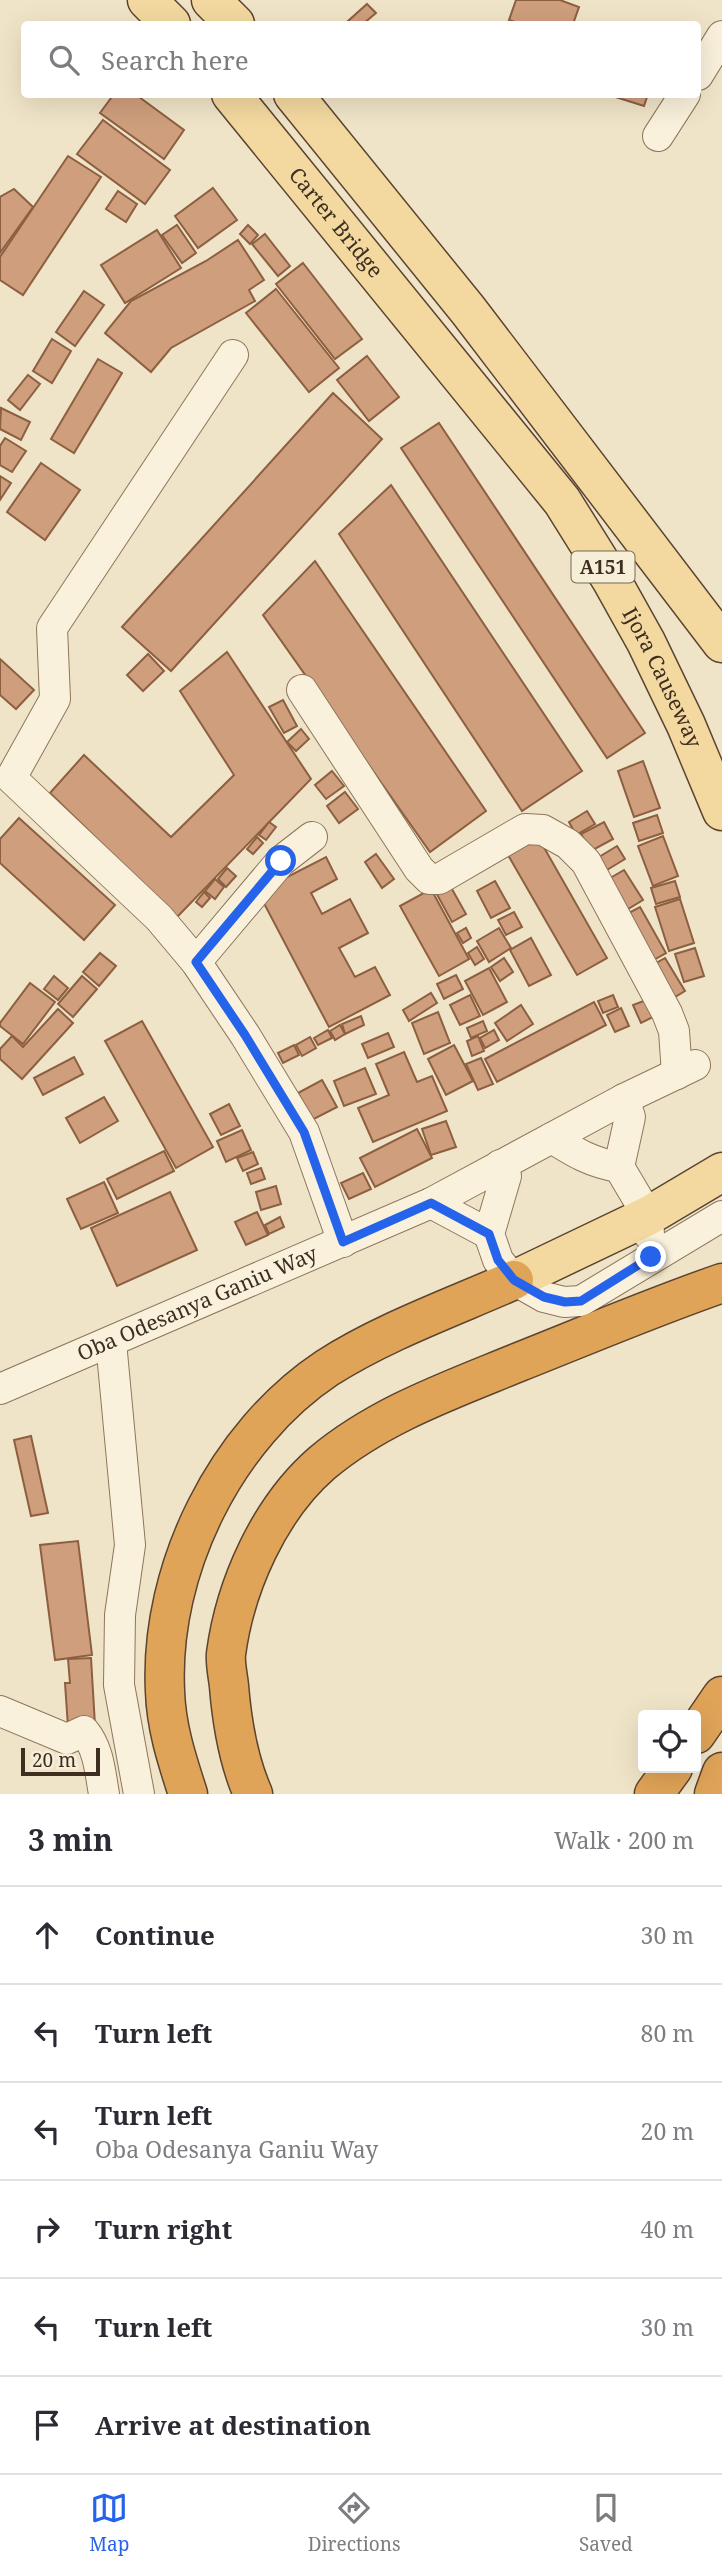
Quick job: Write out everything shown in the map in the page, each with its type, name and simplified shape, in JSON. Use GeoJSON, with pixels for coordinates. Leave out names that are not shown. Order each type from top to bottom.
{"type":"FeatureCollection","features":[{"type":"Feature","properties":{"kind":"highway"},"geometry":{"type":"LineString","coordinates":[[188,1794],[172,1744],[165,1690],[168,1636],[182,1569],[196,1530],[220,1484],[249,1439],[284,1400],[328,1368],[382,1339],[514,1280]]}},
{"type":"Feature","properties":{"kind":"highway"},"geometry":{"type":"LineString","coordinates":[[249,1785],[232,1717],[226,1657],[239,1598],[258,1547],[283,1507],[321,1464],[367,1430],[424,1401],[666,1302],[722,1283]]}},
{"type":"Feature","properties":{"kind":"highway"},"geometry":{"type":"LineString","coordinates":[[701,1727],[722,1696]]}},
{"type":"Feature","properties":{"kind":"highway"},"geometry":{"type":"LineString","coordinates":[[714,1794],[722,1772]]}},
{"type":"Feature","properties":{"kind":"highway"},"geometry":{"type":"LineString","coordinates":[[654,1794],[669,1773]]}},
{"type":"Feature","properties":{"kind":"main road"},"geometry":{"type":"LineString","coordinates":[[148,0],[168,21]]}},
{"type":"Feature","properties":{"kind":"main road"},"geometry":{"type":"LineString","coordinates":[[211,0],[232,21]]}},
{"type":"Feature","properties":{"kind":"main road","name":"Carter Bridge"},"geometry":{"type":"LineString","coordinates":[[235,98],[438,352]]}},
{"type":"Feature","properties":{"kind":"main road","name":"A151"},"geometry":{"type":"LineString","coordinates":[[296,98],[468,310],[722,643]]}},
{"type":"Feature","properties":{"kind":"main road","name":"Ijora Causeway"},"geometry":{"type":"LineString","coordinates":[[438,352],[562,501],[612,581],[646,642],[686,725],[722,811]]}},
{"type":"Feature","properties":{"kind":"main road"},"geometry":{"type":"LineString","coordinates":[[514,1280],[648,1216],[722,1172]]}},
{"type":"Feature","properties":{"kind":"street"},"geometry":{"type":"LineString","coordinates":[[701,70],[722,36]]}},
{"type":"Feature","properties":{"kind":"street"},"geometry":{"type":"LineString","coordinates":[[658,136],[682,98]]}},
{"type":"Feature","properties":{"kind":"street"},"geometry":{"type":"LineString","coordinates":[[233,355],[52,628],[55,699],[5,784],[159,918],[196,962],[245,1035],[304,1132],[343,1242]]}},
{"type":"Feature","properties":{"kind":"street","name":"Oba Odesanya Ganiu Way"},"geometry":{"type":"LineString","coordinates":[[0,1389],[431,1203],[624,1099],[686,1069],[667,1013],[586,862],[568,844],[543,830],[525,830],[439,880],[429,879],[419,869],[302,690]]}},
{"type":"Feature","properties":{"kind":"street"},"geometry":{"type":"LineString","coordinates":[[196,962],[281,861],[312,837]]}},
{"type":"Feature","properties":{"kind":"street"},"geometry":{"type":"LineString","coordinates":[[618,1167],[630,1117],[624,1099]]}},
{"type":"Feature","properties":{"kind":"street"},"geometry":{"type":"LineString","coordinates":[[552,1138],[588,1159],[618,1167],[648,1216],[651,1257]]}},
{"type":"Feature","properties":{"kind":"street"},"geometry":{"type":"LineString","coordinates":[[500,1165],[506,1176],[489,1234],[498,1260],[514,1280],[544,1297],[565,1302],[581,1301],[722,1216]]}},
{"type":"Feature","properties":{"kind":"street"},"geometry":{"type":"LineString","coordinates":[[431,1203],[489,1234]]}},
{"type":"Feature","properties":{"kind":"street"},"geometry":{"type":"LineString","coordinates":[[111,1342],[130,1545],[120,1615],[119,1685],[139,1794]]}},
{"type":"Feature","properties":{"kind":"street"},"geometry":{"type":"LineString","coordinates":[[0,1711],[67,1739],[84,1731],[95,1749],[104,1794]]}},
{"type":"Feature","properties":{"kind":"building"},"geometry":{"type":"Polygon","coordinates":[[[516,0],[560,0],[579,7],[574,21],[509,20],[516,0]]]}},
{"type":"Feature","properties":{"kind":"building"},"geometry":{"type":"Polygon","coordinates":[[[367,4],[376,13],[367,21],[348,21],[367,4]]]}},
{"type":"Feature","properties":{"kind":"building"},"geometry":{"type":"Polygon","coordinates":[[[111,98],[140,98],[184,130],[164,159],[100,113],[111,98]]]}},
{"type":"Feature","properties":{"kind":"building"},"geometry":{"type":"Polygon","coordinates":[[[619,98],[647,98],[644,106],[619,98]]]}},
{"type":"Feature","properties":{"kind":"building"},"geometry":{"type":"Polygon","coordinates":[[[103,120],[170,170],[145,204],[77,154],[103,120]]]}},
{"type":"Feature","properties":{"kind":"building"},"geometry":{"type":"Polygon","coordinates":[[[68,156],[101,177],[23,295],[0,280],[0,257],[68,156]]]}},
{"type":"Feature","properties":{"kind":"building"},"geometry":{"type":"Polygon","coordinates":[[[213,188],[237,220],[198,248],[175,216],[213,188]]]}},
{"type":"Feature","properties":{"kind":"building"},"geometry":{"type":"Polygon","coordinates":[[[14,189],[33,207],[0,253],[0,197],[14,189]]]}},
{"type":"Feature","properties":{"kind":"building"},"geometry":{"type":"Polygon","coordinates":[[[118,191],[137,204],[126,222],[106,209],[118,191]]]}},
{"type":"Feature","properties":{"kind":"building"},"geometry":{"type":"Polygon","coordinates":[[[177,225],[196,253],[182,263],[162,235],[177,225]]]}},
{"type":"Feature","properties":{"kind":"building"},"geometry":{"type":"Polygon","coordinates":[[[248,225],[258,235],[250,244],[240,234],[248,225]]]}},
{"type":"Feature","properties":{"kind":"building"},"geometry":{"type":"Polygon","coordinates":[[[157,230],[181,268],[125,303],[101,265],[157,230]]]}},
{"type":"Feature","properties":{"kind":"building"},"geometry":{"type":"Polygon","coordinates":[[[265,234],[290,266],[278,276],[252,244],[265,234]]]}},
{"type":"Feature","properties":{"kind":"building"},"geometry":{"type":"Polygon","coordinates":[[[238,240],[264,280],[249,290],[255,301],[171,348],[151,372],[105,333],[131,301],[206,261],[238,240]]]}},
{"type":"Feature","properties":{"kind":"building"},"geometry":{"type":"Polygon","coordinates":[[[303,263],[362,339],[335,359],[276,284],[303,263]]]}},
{"type":"Feature","properties":{"kind":"building"},"geometry":{"type":"Polygon","coordinates":[[[276,289],[339,368],[309,392],[246,313],[276,289]]]}},
{"type":"Feature","properties":{"kind":"building"},"geometry":{"type":"Polygon","coordinates":[[[84,291],[104,305],[75,346],[56,332],[84,291]]]}},
{"type":"Feature","properties":{"kind":"building"},"geometry":{"type":"Polygon","coordinates":[[[52,339],[71,351],[52,383],[33,371],[52,339]]]}},
{"type":"Feature","properties":{"kind":"building"},"geometry":{"type":"Polygon","coordinates":[[[367,356],[399,397],[369,421],[337,380],[367,356]]]}},
{"type":"Feature","properties":{"kind":"building"},"geometry":{"type":"Polygon","coordinates":[[[98,359],[122,373],[74,453],[51,439],[98,359]]]}},
{"type":"Feature","properties":{"kind":"building"},"geometry":{"type":"Polygon","coordinates":[[[28,375],[40,384],[20,410],[8,400],[28,375]]]}},
{"type":"Feature","properties":{"kind":"building"},"geometry":{"type":"Polygon","coordinates":[[[333,393],[382,439],[171,671],[122,627],[333,393]]]}},
{"type":"Feature","properties":{"kind":"building"},"geometry":{"type":"Polygon","coordinates":[[[1,408],[30,422],[21,440],[0,429],[1,408]]]}},
{"type":"Feature","properties":{"kind":"building"},"geometry":{"type":"Polygon","coordinates":[[[439,423],[645,733],[607,758],[401,448],[439,423]]]}},
{"type":"Feature","properties":{"kind":"building"},"geometry":{"type":"Polygon","coordinates":[[[5,438],[26,451],[12,472],[0,465],[0,446],[5,438]]]}},
{"type":"Feature","properties":{"kind":"building"},"geometry":{"type":"Polygon","coordinates":[[[41,463],[80,490],[45,540],[7,512],[41,463]]]}},
{"type":"Feature","properties":{"kind":"building"},"geometry":{"type":"Polygon","coordinates":[[[0,476],[11,483],[0,500],[0,476]]]}},
{"type":"Feature","properties":{"kind":"building"},"geometry":{"type":"Polygon","coordinates":[[[391,485],[582,771],[522,811],[339,534],[391,485]]]}},
{"type":"Feature","properties":{"kind":"building"},"geometry":{"type":"Polygon","coordinates":[[[315,561],[486,811],[430,852],[263,615],[315,561]]]}},
{"type":"Feature","properties":{"kind":"building"},"geometry":{"type":"Polygon","coordinates":[[[227,652],[311,779],[177,917],[50,793],[84,755],[171,837],[234,775],[180,691],[227,652]]]}},
{"type":"Feature","properties":{"kind":"building"},"geometry":{"type":"Polygon","coordinates":[[[148,654],[164,671],[143,691],[127,675],[148,654]]]}},
{"type":"Feature","properties":{"kind":"building"},"geometry":{"type":"Polygon","coordinates":[[[0,659],[34,690],[16,709],[0,695],[0,659]]]}},
{"type":"Feature","properties":{"kind":"building"},"geometry":{"type":"Polygon","coordinates":[[[283,700],[297,726],[284,733],[269,707],[283,700]]]}},
{"type":"Feature","properties":{"kind":"building"},"geometry":{"type":"Polygon","coordinates":[[[301,729],[309,739],[296,751],[287,742],[301,729]]]}},
{"type":"Feature","properties":{"kind":"building"},"geometry":{"type":"Polygon","coordinates":[[[643,761],[660,808],[634,817],[618,771],[643,761]]]}},
{"type":"Feature","properties":{"kind":"building"},"geometry":{"type":"Polygon","coordinates":[[[332,771],[344,786],[326,799],[315,785],[332,771]]]}},
{"type":"Feature","properties":{"kind":"building"},"geometry":{"type":"Polygon","coordinates":[[[345,792],[358,809],[339,823],[327,806],[345,792]]]}},
{"type":"Feature","properties":{"kind":"building"},"geometry":{"type":"Polygon","coordinates":[[[587,811],[595,824],[576,835],[569,822],[587,811]]]}},
{"type":"Feature","properties":{"kind":"building"},"geometry":{"type":"Polygon","coordinates":[[[657,815],[663,833],[639,841],[633,823],[657,815]]]}},
{"type":"Feature","properties":{"kind":"building"},"geometry":{"type":"Polygon","coordinates":[[[19,818],[115,905],[84,940],[0,863],[0,839],[19,818]]]}},
{"type":"Feature","properties":{"kind":"building"},"geometry":{"type":"Polygon","coordinates":[[[269,822],[276,827],[266,840],[259,835],[269,822]]]}},
{"type":"Feature","properties":{"kind":"building"},"geometry":{"type":"Polygon","coordinates":[[[604,822],[613,839],[591,851],[581,834],[604,822]]]}},
{"type":"Feature","properties":{"kind":"building"},"geometry":{"type":"Polygon","coordinates":[[[663,836],[678,876],[653,886],[638,846],[663,836]]]}},
{"type":"Feature","properties":{"kind":"building"},"geometry":{"type":"Polygon","coordinates":[[[257,837],[263,843],[253,854],[247,849],[257,837]]]}},
{"type":"Feature","properties":{"kind":"building"},"geometry":{"type":"Polygon","coordinates":[[[538,837],[607,958],[577,975],[508,855],[538,837]]]}},
{"type":"Feature","properties":{"kind":"building"},"geometry":{"type":"Polygon","coordinates":[[[617,846],[625,859],[602,873],[594,860],[617,846]]]}},
{"type":"Feature","properties":{"kind":"building"},"geometry":{"type":"Polygon","coordinates":[[[376,854],[394,879],[382,888],[365,862],[376,854]]]}},
{"type":"Feature","properties":{"kind":"building"},"geometry":{"type":"Polygon","coordinates":[[[326,857],[337,879],[311,893],[322,914],[350,899],[368,933],[339,948],[355,977],[375,967],[390,995],[329,1027],[258,892],[326,857]]]}},
{"type":"Feature","properties":{"kind":"building"},"geometry":{"type":"Polygon","coordinates":[[[227,868],[236,876],[226,887],[218,879],[227,868]]]}},
{"type":"Feature","properties":{"kind":"building"},"geometry":{"type":"Polygon","coordinates":[[[624,870],[643,900],[623,912],[605,881],[624,870]]]}},
{"type":"Feature","properties":{"kind":"building"},"geometry":{"type":"Polygon","coordinates":[[[215,879],[224,887],[215,899],[205,891],[215,879]]]}},
{"type":"Feature","properties":{"kind":"building"},"geometry":{"type":"Polygon","coordinates":[[[495,881],[510,908],[491,918],[477,891],[495,881]]]}},
{"type":"Feature","properties":{"kind":"building"},"geometry":{"type":"Polygon","coordinates":[[[675,881],[680,897],[656,904],[651,888],[675,881]]]}},
{"type":"Feature","properties":{"kind":"building"},"geometry":{"type":"Polygon","coordinates":[[[448,882],[466,914],[452,922],[434,889],[448,882]]]}},
{"type":"Feature","properties":{"kind":"building"},"geometry":{"type":"Polygon","coordinates":[[[431,889],[469,959],[439,976],[400,906],[431,889]]]}},
{"type":"Feature","properties":{"kind":"building"},"geometry":{"type":"Polygon","coordinates":[[[204,892],[210,898],[202,907],[196,902],[204,892]]]}},
{"type":"Feature","properties":{"kind":"building"},"geometry":{"type":"Polygon","coordinates":[[[680,899],[694,943],[669,951],[655,907],[680,899]]]}},
{"type":"Feature","properties":{"kind":"building"},"geometry":{"type":"Polygon","coordinates":[[[640,907],[666,953],[650,962],[623,916],[640,907]]]}},
{"type":"Feature","properties":{"kind":"building"},"geometry":{"type":"Polygon","coordinates":[[[514,912],[522,927],[506,935],[498,920],[514,912]]]}},
{"type":"Feature","properties":{"kind":"building"},"geometry":{"type":"Polygon","coordinates":[[[466,928],[471,938],[463,943],[457,933],[466,928]]]}},
{"type":"Feature","properties":{"kind":"building"},"geometry":{"type":"Polygon","coordinates":[[[499,928],[511,948],[489,962],[477,941],[499,928]]]}},
{"type":"Feature","properties":{"kind":"building"},"geometry":{"type":"Polygon","coordinates":[[[531,938],[551,975],[529,986],[510,950],[531,938]]]}},
{"type":"Feature","properties":{"kind":"building"},"geometry":{"type":"Polygon","coordinates":[[[477,947],[484,959],[475,965],[468,953],[477,947]]]}},
{"type":"Feature","properties":{"kind":"building"},"geometry":{"type":"Polygon","coordinates":[[[695,948],[704,976],[684,982],[675,954],[695,948]]]}},
{"type":"Feature","properties":{"kind":"building"},"geometry":{"type":"Polygon","coordinates":[[[100,953],[116,966],[99,986],[83,972],[100,953]]]}},
{"type":"Feature","properties":{"kind":"building"},"geometry":{"type":"Polygon","coordinates":[[[504,958],[513,972],[500,981],[491,967],[504,958]]]}},
{"type":"Feature","properties":{"kind":"building"},"geometry":{"type":"Polygon","coordinates":[[[665,958],[685,991],[670,1000],[651,966],[665,958]]]}},
{"type":"Feature","properties":{"kind":"building"},"geometry":{"type":"Polygon","coordinates":[[[489,968],[507,1002],[483,1015],[465,981],[489,968]]]}},
{"type":"Feature","properties":{"kind":"building"},"geometry":{"type":"Polygon","coordinates":[[[456,975],[463,989],[444,999],[437,984],[456,975]]]}},
{"type":"Feature","properties":{"kind":"building"},"geometry":{"type":"Polygon","coordinates":[[[54,976],[68,988],[58,1000],[44,989],[54,976]]]}},
{"type":"Feature","properties":{"kind":"building"},"geometry":{"type":"Polygon","coordinates":[[[82,976],[97,989],[73,1017],[58,1004],[82,976]]]}},
{"type":"Feature","properties":{"kind":"building"},"geometry":{"type":"Polygon","coordinates":[[[30,983],[55,1002],[23,1044],[0,1026],[0,1023],[30,983]]]}},
{"type":"Feature","properties":{"kind":"building"},"geometry":{"type":"Polygon","coordinates":[[[431,993],[437,1003],[409,1021],[403,1010],[431,993]]]}},
{"type":"Feature","properties":{"kind":"building"},"geometry":{"type":"Polygon","coordinates":[[[470,995],[480,1016],[460,1025],[450,1005],[470,995]]]}},
{"type":"Feature","properties":{"kind":"building"},"geometry":{"type":"Polygon","coordinates":[[[613,995],[618,1007],[603,1013],[598,1001],[613,995]]]}},
{"type":"Feature","properties":{"kind":"building"},"geometry":{"type":"Polygon","coordinates":[[[646,1000],[653,1017],[641,1023],[633,1005],[646,1000]]]}},
{"type":"Feature","properties":{"kind":"building"},"geometry":{"type":"Polygon","coordinates":[[[594,1002],[606,1025],[497,1082],[485,1059],[594,1002]]]}},
{"type":"Feature","properties":{"kind":"building"},"geometry":{"type":"Polygon","coordinates":[[[521,1005],[533,1024],[507,1041],[495,1023],[521,1005]]]}},
{"type":"Feature","properties":{"kind":"building"},"geometry":{"type":"Polygon","coordinates":[[[621,1008],[629,1026],[615,1032],[607,1015],[621,1008]]]}},
{"type":"Feature","properties":{"kind":"building"},"geometry":{"type":"Polygon","coordinates":[[[58,1009],[73,1023],[22,1079],[0,1059],[0,1049],[12,1036],[23,1047],[58,1009]]]}},
{"type":"Feature","properties":{"kind":"building"},"geometry":{"type":"Polygon","coordinates":[[[438,1012],[450,1043],[424,1054],[412,1023],[438,1012]]]}},
{"type":"Feature","properties":{"kind":"building"},"geometry":{"type":"Polygon","coordinates":[[[361,1016],[364,1025],[345,1034],[342,1024],[361,1016]]]}},
{"type":"Feature","properties":{"kind":"building"},"geometry":{"type":"Polygon","coordinates":[[[142,1021],[213,1147],[176,1168],[105,1041],[142,1021]]]}},
{"type":"Feature","properties":{"kind":"building"},"geometry":{"type":"Polygon","coordinates":[[[483,1021],[487,1031],[471,1038],[467,1028],[483,1021]]]}},
{"type":"Feature","properties":{"kind":"building"},"geometry":{"type":"Polygon","coordinates":[[[340,1025],[345,1034],[335,1040],[330,1031],[340,1025]]]}},
{"type":"Feature","properties":{"kind":"building"},"geometry":{"type":"Polygon","coordinates":[[[328,1030],[332,1038],[318,1045],[314,1038],[328,1030]]]}},
{"type":"Feature","properties":{"kind":"building"},"geometry":{"type":"Polygon","coordinates":[[[494,1030],[499,1040],[485,1048],[480,1038],[494,1030]]]}},
{"type":"Feature","properties":{"kind":"building"},"geometry":{"type":"Polygon","coordinates":[[[388,1033],[394,1047],[368,1058],[362,1044],[388,1033]]]}},
{"type":"Feature","properties":{"kind":"building"},"geometry":{"type":"Polygon","coordinates":[[[478,1036],[484,1051],[472,1056],[467,1041],[478,1036]]]}},
{"type":"Feature","properties":{"kind":"building"},"geometry":{"type":"Polygon","coordinates":[[[310,1037],[316,1048],[302,1056],[296,1045],[310,1037]]]}},
{"type":"Feature","properties":{"kind":"building"},"geometry":{"type":"Polygon","coordinates":[[[294,1045],[299,1055],[283,1063],[278,1053],[294,1045]]]}},
{"type":"Feature","properties":{"kind":"building"},"geometry":{"type":"Polygon","coordinates":[[[454,1045],[473,1081],[446,1095],[428,1059],[454,1045]]]}},
{"type":"Feature","properties":{"kind":"building"},"geometry":{"type":"Polygon","coordinates":[[[404,1052],[417,1082],[432,1076],[447,1111],[373,1142],[358,1108],[389,1095],[376,1064],[404,1052]]]}},
{"type":"Feature","properties":{"kind":"building"},"geometry":{"type":"Polygon","coordinates":[[[74,1057],[83,1074],[43,1095],[34,1078],[74,1057]]]}},
{"type":"Feature","properties":{"kind":"building"},"geometry":{"type":"Polygon","coordinates":[[[481,1058],[493,1084],[478,1090],[466,1064],[481,1058]]]}},
{"type":"Feature","properties":{"kind":"building"},"geometry":{"type":"Polygon","coordinates":[[[365,1068],[376,1094],[344,1106],[334,1081],[365,1068]]]}},
{"type":"Feature","properties":{"kind":"building"},"geometry":{"type":"Polygon","coordinates":[[[322,1080],[337,1107],[312,1120],[298,1093],[322,1080]]]}},
{"type":"Feature","properties":{"kind":"building"},"geometry":{"type":"Polygon","coordinates":[[[104,1097],[118,1121],[80,1143],[66,1118],[104,1097]]]}},
{"type":"Feature","properties":{"kind":"building"},"geometry":{"type":"Polygon","coordinates":[[[229,1104],[240,1126],[221,1135],[210,1114],[229,1104]]]}},
{"type":"Feature","properties":{"kind":"building"},"geometry":{"type":"Polygon","coordinates":[[[446,1121],[456,1147],[431,1155],[422,1129],[446,1121]]]}},
{"type":"Feature","properties":{"kind":"building"},"geometry":{"type":"Polygon","coordinates":[[[417,1129],[432,1158],[375,1187],[360,1158],[417,1129]]]}},
{"type":"Feature","properties":{"kind":"building"},"geometry":{"type":"Polygon","coordinates":[[[242,1130],[251,1150],[226,1162],[217,1141],[242,1130]]]}},
{"type":"Feature","properties":{"kind":"building"},"geometry":{"type":"Polygon","coordinates":[[[164,1151],[174,1171],[117,1199],[107,1179],[164,1151]]]}},
{"type":"Feature","properties":{"kind":"building"},"geometry":{"type":"Polygon","coordinates":[[[253,1152],[258,1164],[243,1171],[237,1158],[253,1152]]]}},
{"type":"Feature","properties":{"kind":"building"},"geometry":{"type":"Polygon","coordinates":[[[261,1168],[265,1179],[251,1184],[247,1173],[261,1168]]]}},
{"type":"Feature","properties":{"kind":"building"},"geometry":{"type":"Polygon","coordinates":[[[363,1173],[371,1189],[349,1199],[341,1183],[363,1173]]]}},
{"type":"Feature","properties":{"kind":"building"},"geometry":{"type":"Polygon","coordinates":[[[104,1182],[118,1213],[81,1229],[67,1199],[104,1182]]]}},
{"type":"Feature","properties":{"kind":"building"},"geometry":{"type":"Polygon","coordinates":[[[276,1186],[281,1204],[261,1210],[256,1192],[276,1186]]]}},
{"type":"Feature","properties":{"kind":"building"},"geometry":{"type":"Polygon","coordinates":[[[170,1192],[197,1250],[117,1286],[91,1228],[170,1192]]]}},
{"type":"Feature","properties":{"kind":"building"},"geometry":{"type":"Polygon","coordinates":[[[257,1212],[268,1235],[246,1245],[235,1222],[257,1212]]]}},
{"type":"Feature","properties":{"kind":"building"},"geometry":{"type":"Polygon","coordinates":[[[280,1217],[284,1227],[269,1234],[265,1225],[280,1217]]]}},
{"type":"Feature","properties":{"kind":"building"},"geometry":{"type":"Polygon","coordinates":[[[31,1436],[48,1513],[31,1516],[14,1440],[31,1436]]]}},
{"type":"Feature","properties":{"kind":"building"},"geometry":{"type":"Polygon","coordinates":[[[78,1541],[92,1655],[55,1660],[40,1545],[78,1541]]]}},
{"type":"Feature","properties":{"kind":"building"},"geometry":{"type":"Polygon","coordinates":[[[91,1658],[95,1725],[68,1727],[65,1683],[70,1683],[68,1659],[91,1658]]]}},
{"type":"Feature","properties":{"kind":"route"},"geometry":{"type":"LineString","coordinates":[[281,861],[196,962],[245,1035],[304,1132],[343,1242],[431,1203],[489,1234],[498,1260],[514,1280],[544,1297],[565,1302],[581,1301],[651,1257]]}}]}
